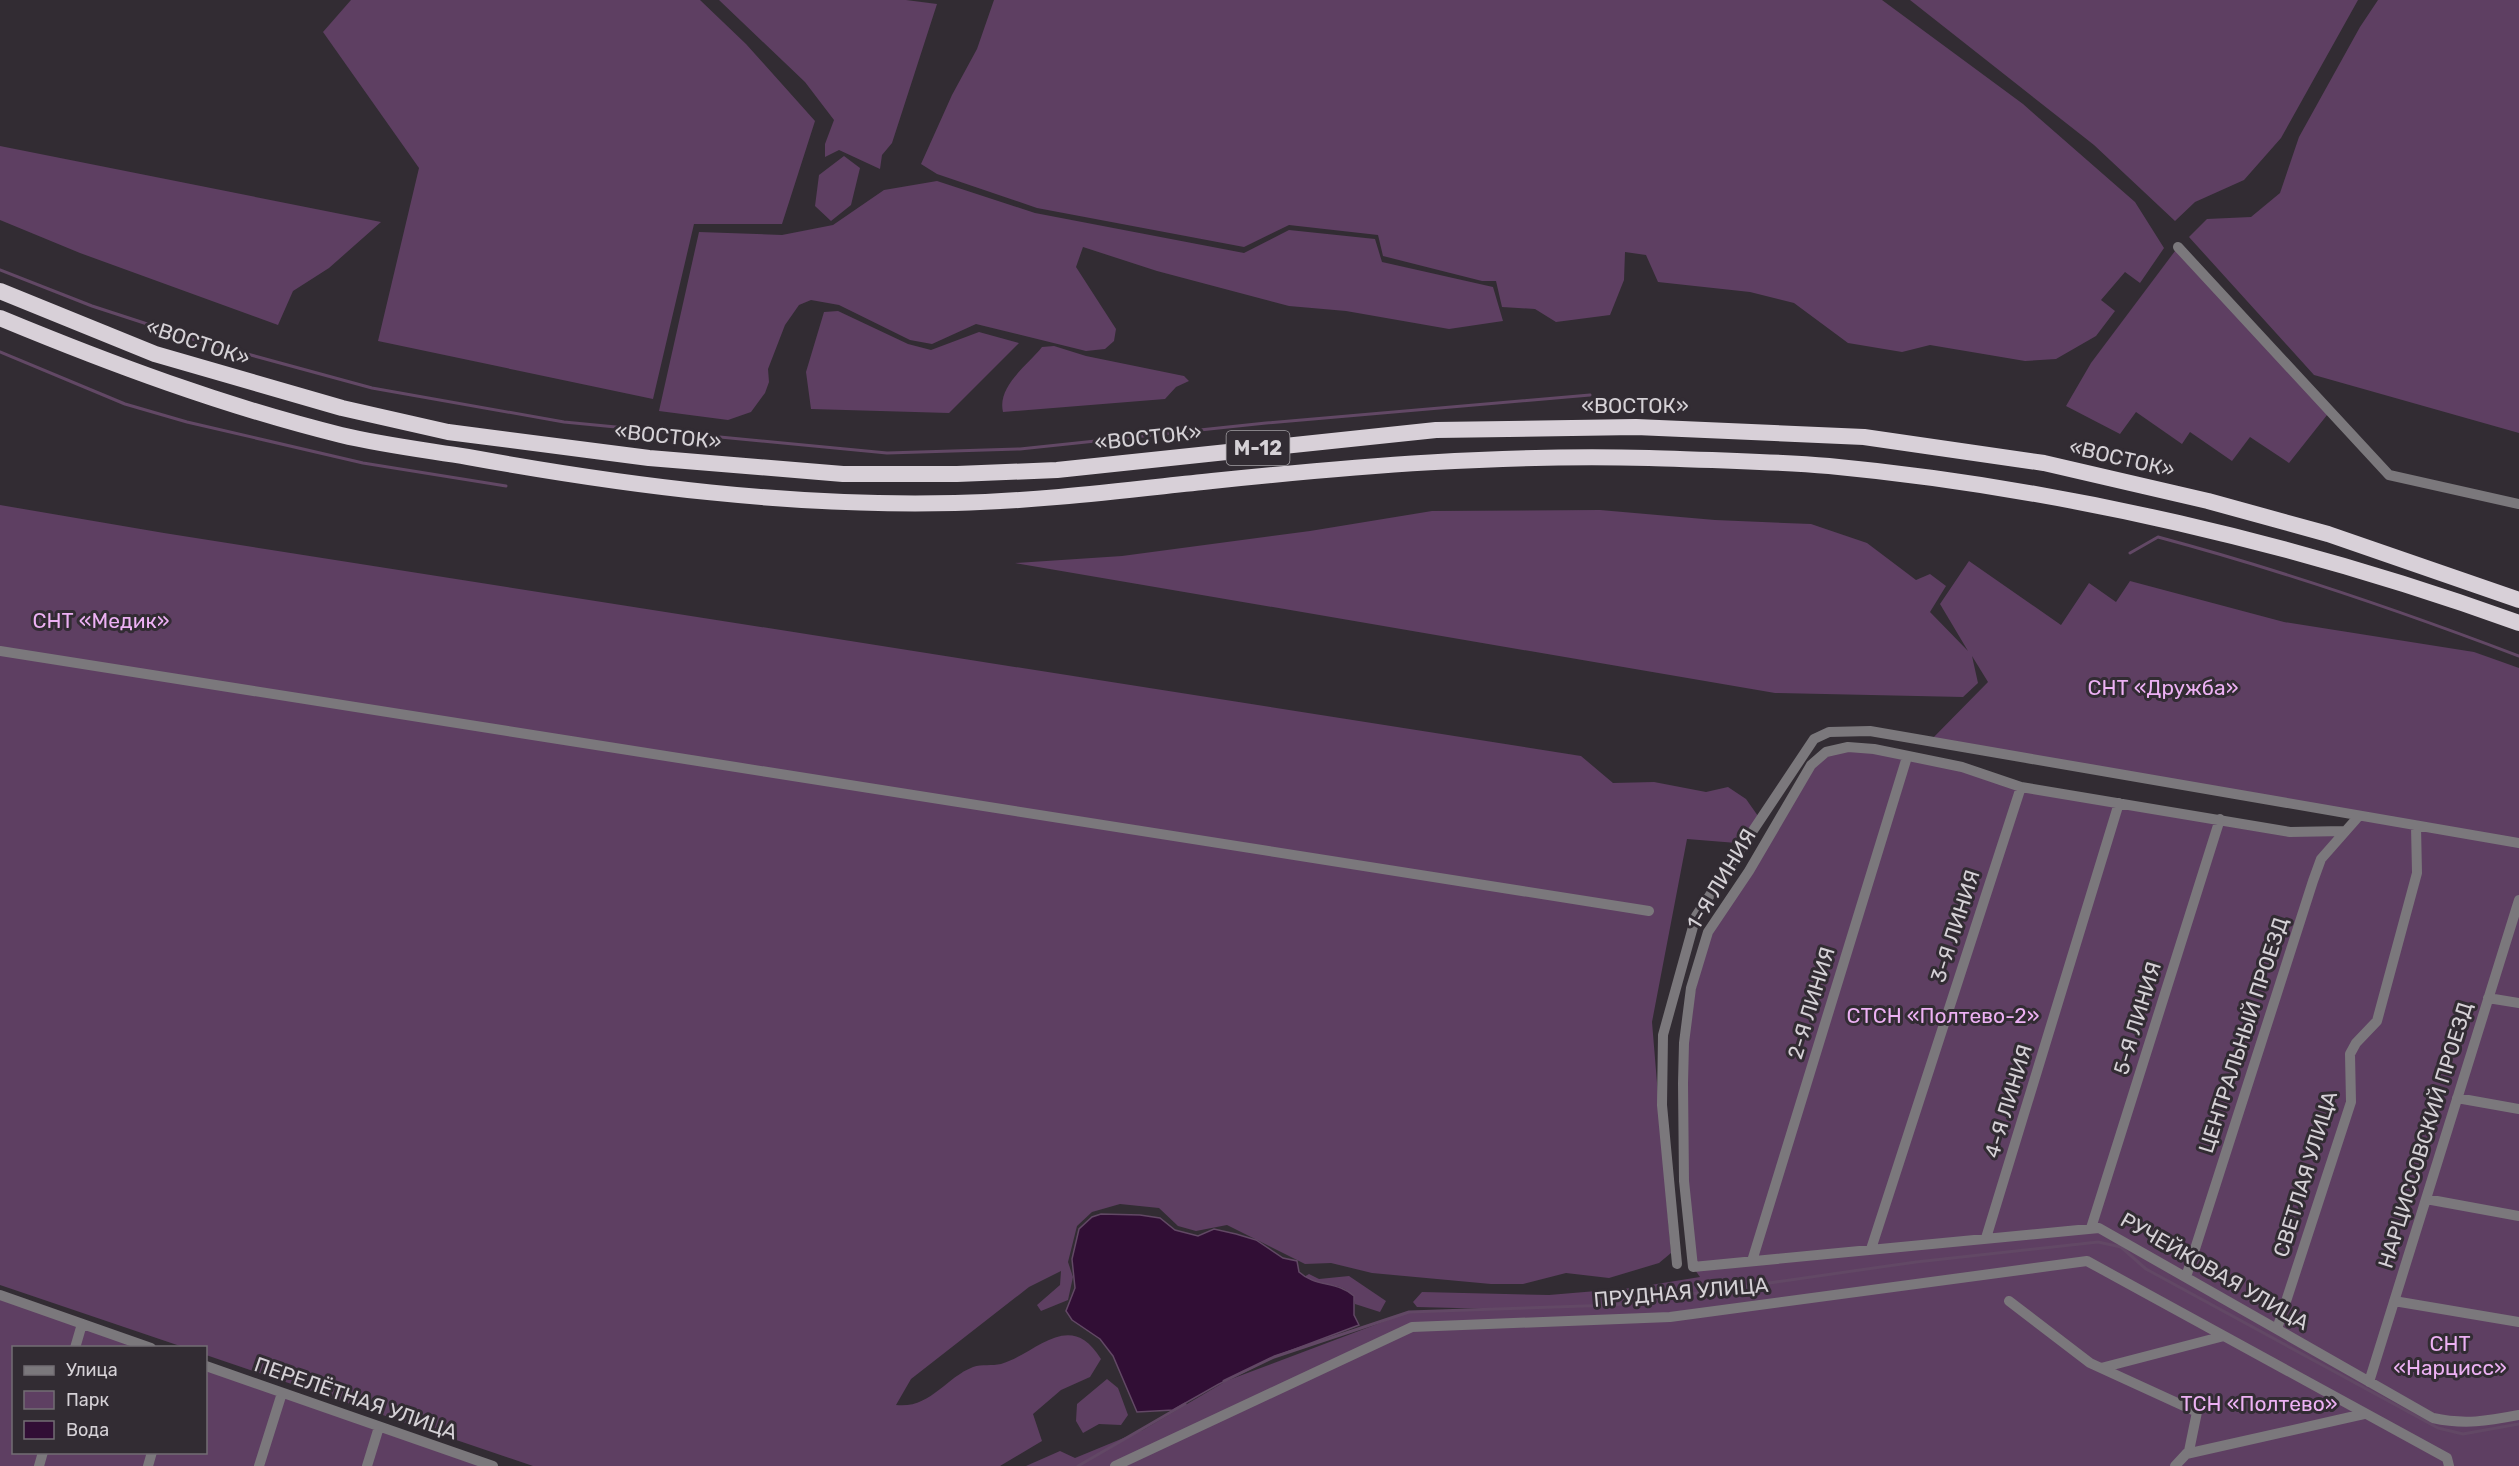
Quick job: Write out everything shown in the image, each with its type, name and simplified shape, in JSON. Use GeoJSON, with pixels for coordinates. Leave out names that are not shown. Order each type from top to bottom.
{"type":"FeatureCollection","features":[{"type":"Feature","properties":{"kind":"highway","name":"«ВОСТОК»"},"geometry":{"type":"LineString","coordinates":[[0,291],[155,354],[342,408],[448,432],[649,458],[843,474],[957,474],[1057,470],[1436,430],[1636,427],[1750,430],[1864,437],[2044,463],[2208,501],[2328,534],[2519,600]]}},
{"type":"Feature","properties":{"kind":"highway","name":"М-12"},"geometry":{"type":"LineString","coordinates":[[0,318],[147,377],[339,434],[394,447],[646,485],[739,496],[950,503],[1072,497],[1430,461],[1537,457],[1646,458],[1823,466],[1995,487],[2200,529],[2383,579],[2519,623]]}},
{"type":"Feature","properties":{"kind":"street"},"geometry":{"type":"LineString","coordinates":[[2178,247],[2389,475],[2519,504]]}},
{"type":"Feature","properties":{"kind":"street"},"geometry":{"type":"LineString","coordinates":[[0,651],[1649,911]]}},
{"type":"Feature","properties":{"kind":"street"},"geometry":{"type":"LineString","coordinates":[[1677,1264],[1662,1105],[1663,1035],[1696,916],[1814,739],[1829,732],[1870,731],[2519,843]]}},
{"type":"Feature","properties":{"kind":"street","name":"1-Я ЛИНИЯ"},"geometry":{"type":"LineString","coordinates":[[1693,1266],[1684,1181],[1684,1043],[1691,988],[1708,932],[1749,871],[1811,765],[1826,752],[1848,747],[1907,757],[1962,767],[2020,787],[2290,832],[2344,831]]}},
{"type":"Feature","properties":{"kind":"street","name":"2-Я ЛИНИЯ"},"geometry":{"type":"LineString","coordinates":[[1752,1261],[1907,757]]}},
{"type":"Feature","properties":{"kind":"street","name":"3-Я ЛИНИЯ"},"geometry":{"type":"LineString","coordinates":[[1870,1250],[2020,787]]}},
{"type":"Feature","properties":{"kind":"street","name":"4-Я ЛИНИЯ"},"geometry":{"type":"LineString","coordinates":[[1986,1238],[2119,803]]}},
{"type":"Feature","properties":{"kind":"street","name":"ЦЕНТРАЛЬНЫЙ ПРОЕЗД"},"geometry":{"type":"LineString","coordinates":[[2186,1277],[2313,881],[2321,860],[2358,817]]}},
{"type":"Feature","properties":{"kind":"street","name":"5-Я ЛИНИЯ"},"geometry":{"type":"LineString","coordinates":[[2091,1228],[2220,819]]}},
{"type":"Feature","properties":{"kind":"street","name":"СВЕТЛАЯ УЛИЦА"},"geometry":{"type":"LineString","coordinates":[[2277,1329],[2351,1102],[2350,1054],[2356,1043],[2377,1021],[2417,873],[2416,826]]}},
{"type":"Feature","properties":{"kind":"street","name":"НАРЦИССОВСКИЙ ПРОЕЗД"},"geometry":{"type":"LineString","coordinates":[[2369,1382],[2519,900]]}},
{"type":"Feature","properties":{"kind":"street"},"geometry":{"type":"LineString","coordinates":[[2488,998],[2519,1003]]}},
{"type":"Feature","properties":{"kind":"street"},"geometry":{"type":"LineString","coordinates":[[2457,1098],[2519,1108]]}},
{"type":"Feature","properties":{"kind":"street"},"geometry":{"type":"LineString","coordinates":[[2426,1199],[2519,1216]]}},
{"type":"Feature","properties":{"kind":"street","name":"РУЧЕЙКОВАЯ УЛИЦА"},"geometry":{"type":"LineString","coordinates":[[1693,1266],[2099,1228],[2433,1418],[2455,1424],[2477,1424],[2519,1414]]}},
{"type":"Feature","properties":{"kind":"street","name":"ПРУДНАЯ УЛИЦА"},"geometry":{"type":"LineString","coordinates":[[1115,1466],[1412,1327],[1670,1317],[2087,1261],[2447,1458],[2449,1466]]}},
{"type":"Feature","properties":{"kind":"street"},"geometry":{"type":"LineString","coordinates":[[0,1295],[148,1346]]}},
{"type":"Feature","properties":{"kind":"street"},"geometry":{"type":"LineString","coordinates":[[2394,1301],[2519,1322]]}},
{"type":"Feature","properties":{"kind":"street"},"geometry":{"type":"LineString","coordinates":[[2009,1302],[2090,1363],[2197,1412],[2189,1451],[2175,1466]]}},
{"type":"Feature","properties":{"kind":"street"},"geometry":{"type":"LineString","coordinates":[[75,1346],[82,1324]]}},
{"type":"Feature","properties":{"kind":"street"},"geometry":{"type":"LineString","coordinates":[[2101,1368],[2224,1336]]}},
{"type":"Feature","properties":{"kind":"street","name":"ПЕРЕЛЁТНАЯ УЛИЦА"},"geometry":{"type":"LineString","coordinates":[[207,1366],[489,1465]]}},
{"type":"Feature","properties":{"kind":"street"},"geometry":{"type":"LineString","coordinates":[[259,1466],[282,1393]]}},
{"type":"Feature","properties":{"kind":"street"},"geometry":{"type":"LineString","coordinates":[[2186,1454],[2364,1414]]}},
{"type":"Feature","properties":{"kind":"street"},"geometry":{"type":"LineString","coordinates":[[367,1466],[379,1426]]}},
{"type":"Feature","properties":{"kind":"green space"},"geometry":{"type":"Polygon","coordinates":[[[351,0],[700,0],[746,44],[815,121],[782,224],[694,224],[653,399],[378,341],[419,168],[323,32],[351,0]]]}},
{"type":"Feature","properties":{"kind":"green space"},"geometry":{"type":"Polygon","coordinates":[[[719,0],[906,0],[937,4],[892,143],[882,155],[880,169],[839,150],[825,157],[825,144],[834,120],[805,82],[719,0]]]}},
{"type":"Feature","properties":{"kind":"green space"},"geometry":{"type":"Polygon","coordinates":[[[994,0],[1882,0],[2023,104],[2135,202],[2164,248],[2140,283],[2125,272],[2101,300],[2115,311],[2096,336],[2056,359],[2025,361],[1930,345],[1902,352],[1848,343],[1794,303],[1750,292],[1658,282],[1646,255],[1625,252],[1624,280],[1610,315],[1556,322],[1535,309],[1502,307],[1496,281],[1482,281],[1383,256],[1378,235],[1289,225],[1244,247],[1037,208],[937,174],[921,164],[952,95],[977,49],[994,0]]]}},
{"type":"Feature","properties":{"kind":"green space"},"geometry":{"type":"Polygon","coordinates":[[[1910,0],[2358,0],[2281,138],[2244,180],[2195,202],[2175,221],[2094,145],[1910,0]]]}},
{"type":"Feature","properties":{"kind":"green space"},"geometry":{"type":"Polygon","coordinates":[[[2378,0],[2519,0],[2519,433],[2314,375],[2189,237],[2207,219],[2251,217],[2280,193],[2299,137],[2360,27],[2378,0]]]}},
{"type":"Feature","properties":{"kind":"green space"},"geometry":{"type":"Polygon","coordinates":[[[0,146],[381,222],[329,268],[293,291],[278,325],[80,253],[0,220],[0,146]]]}},
{"type":"Feature","properties":{"kind":"green space"},"geometry":{"type":"Polygon","coordinates":[[[844,156],[860,168],[851,205],[831,221],[815,206],[819,175],[844,156]]]}},
{"type":"Feature","properties":{"kind":"green space"},"geometry":{"type":"Polygon","coordinates":[[[937,181],[1035,213],[1244,253],[1289,230],[1375,239],[1382,262],[1493,287],[1503,321],[1449,329],[1346,311],[1289,306],[1157,271],[1083,247],[1076,267],[1116,329],[1114,341],[1105,349],[1086,351],[976,324],[932,344],[910,340],[839,305],[811,300],[799,305],[785,325],[768,369],[769,382],[765,393],[751,412],[728,420],[659,411],[699,232],[782,235],[833,225],[884,190],[937,181]]]}},
{"type":"Feature","properties":{"kind":"green space"},"geometry":{"type":"Polygon","coordinates":[[[2178,247],[2331,410],[2289,463],[2250,437],[2232,461],[2190,432],[2182,444],[2136,412],[2120,434],[2066,406],[2091,363],[2178,247]]]}},
{"type":"Feature","properties":{"kind":"green space"},"geometry":{"type":"Polygon","coordinates":[[[838,311],[908,344],[931,350],[979,332],[1019,343],[949,413],[811,409],[806,372],[824,312],[838,311]]]}},
{"type":"Feature","properties":{"kind":"green space"},"geometry":{"type":"Polygon","coordinates":[[[1054,346],[1086,356],[1184,376],[1189,381],[1176,387],[1165,399],[1003,412],[1004,394],[1015,377],[1042,347],[1054,346]]]}},
{"type":"Feature","properties":{"kind":"green space","name":"СНТ «Медик»"},"geometry":{"type":"Polygon","coordinates":[[[0,505],[164,533],[1581,756],[1613,783],[1654,782],[1706,792],[1728,787],[1746,799],[1758,816],[1749,844],[1687,839],[1652,1022],[1671,1253],[1659,1263],[1609,1278],[1566,1273],[1523,1284],[1491,1284],[1372,1273],[1331,1263],[1305,1264],[1227,1225],[1196,1231],[1178,1226],[1159,1208],[1120,1204],[1092,1212],[1077,1226],[1068,1262],[1073,1277],[1068,1300],[1041,1311],[1037,1305],[1060,1285],[1061,1271],[1029,1287],[911,1379],[896,1405],[908,1405],[928,1398],[973,1367],[1001,1364],[1053,1338],[1065,1335],[1077,1337],[1089,1344],[1101,1359],[1090,1377],[1061,1390],[1033,1414],[1042,1441],[1000,1466],[533,1466],[207,1355],[207,1346],[180,1346],[0,1285],[0,505]]]}},
{"type":"Feature","properties":{"kind":"green space"},"geometry":{"type":"Polygon","coordinates":[[[1600,510],[1715,520],[1811,524],[1867,543],[1916,580],[1930,574],[1946,586],[1930,612],[1968,651],[1940,604],[1969,561],[2061,625],[2089,583],[2116,602],[2130,581],[2284,622],[2474,652],[2519,668],[2519,1466],[1026,1466],[1060,1451],[1075,1458],[1143,1430],[1226,1381],[1409,1312],[1496,1309],[1417,1307],[1413,1302],[1422,1292],[1549,1295],[1632,1288],[1700,1277],[1693,1267],[1684,1181],[1684,1043],[1708,932],[1811,765],[1826,752],[1874,749],[2021,787],[2290,832],[2344,831],[2357,817],[1928,743],[1988,682],[1972,656],[1978,683],[1963,697],[1775,693],[1015,563],[1122,556],[1310,531],[1432,511],[1600,510]]]}},
{"type":"Feature","properties":{"kind":"green space"},"geometry":{"type":"Polygon","coordinates":[[[1309,1274],[1319,1279],[1349,1276],[1386,1301],[1380,1312],[1355,1304],[1353,1296],[1348,1291],[1304,1277],[1309,1274]]]}},
{"type":"Feature","properties":{"kind":"green space"},"geometry":{"type":"Polygon","coordinates":[[[0,1295],[148,1346],[12,1346],[12,1454],[207,1454],[207,1366],[493,1466],[0,1466],[0,1295]]]}},
{"type":"Feature","properties":{"kind":"green space"},"geometry":{"type":"Polygon","coordinates":[[[1107,1379],[1118,1388],[1128,1415],[1121,1425],[1099,1424],[1083,1433],[1076,1421],[1077,1404],[1107,1379]]]}},
{"type":"Feature","properties":{"kind":"water"},"geometry":{"type":"Polygon","coordinates":[[[1101,1214],[1160,1218],[1175,1230],[1198,1236],[1214,1229],[1256,1240],[1283,1258],[1297,1261],[1299,1272],[1305,1277],[1348,1291],[1354,1296],[1354,1315],[1359,1325],[1274,1357],[1173,1410],[1137,1412],[1113,1356],[1100,1339],[1072,1320],[1066,1311],[1075,1288],[1072,1259],[1079,1229],[1092,1217],[1101,1214]]]}},
{"type":"Feature","properties":{"kind":"waterway"},"geometry":{"type":"LineString","coordinates":[[0,270],[92,306],[178,334]]}},
{"type":"Feature","properties":{"kind":"waterway"},"geometry":{"type":"LineString","coordinates":[[192,339],[372,388],[564,422],[887,453],[1020,449],[1266,423],[1590,395]]}},
{"type":"Feature","properties":{"kind":"waterway"},"geometry":{"type":"LineString","coordinates":[[0,352],[125,404],[187,422],[363,463],[506,486]]}},
{"type":"Feature","properties":{"kind":"waterway"},"geometry":{"type":"LineString","coordinates":[[2130,553],[2158,537],[2340,592],[2519,656]]}},
{"type":"Feature","properties":{"kind":"waterway"},"geometry":{"type":"LineString","coordinates":[[1224,1381],[1274,1357],[1409,1312],[1614,1305],[1916,1262],[2098,1242],[2121,1247],[2146,1269],[2438,1428],[2463,1434],[2519,1424]]}},
{"type":"Feature","properties":{"kind":"waterway"},"geometry":{"type":"LineString","coordinates":[[1078,1466],[1185,1404]]}},
{"type":"Feature","properties":{"kind":"park label","name":"СНТ «Дружба»"},"geometry":{"type":"Point","coordinates":[2163,687]}},
{"type":"Feature","properties":{"kind":"park label","name":"СТСН «Полтево-2»"},"geometry":{"type":"Point","coordinates":[1943,1015]}},
{"type":"Feature","properties":{"kind":"park label","name":"СНТ «Нарцисс»"},"geometry":{"type":"Point","coordinates":[2450,1355]}},
{"type":"Feature","properties":{"kind":"park label","name":"ТСН «Полтево»"},"geometry":{"type":"Point","coordinates":[2259,1403]}}]}
